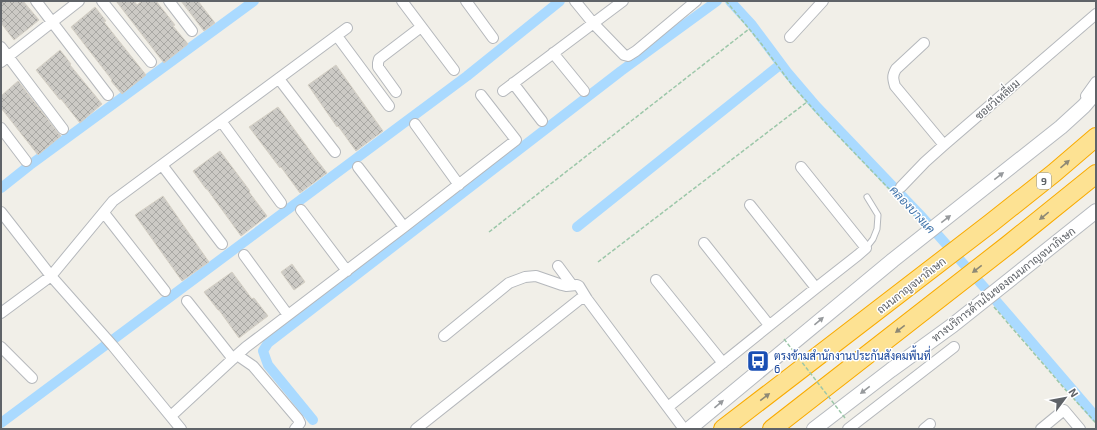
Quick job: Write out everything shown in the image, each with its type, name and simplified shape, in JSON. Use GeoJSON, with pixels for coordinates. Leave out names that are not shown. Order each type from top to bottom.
{"type":"FeatureCollection","features":[{"type":"Feature","properties":{"kind":"highway","name":"ถนนกาญจนาภิเษก"},"geometry":{"type":"LineString","coordinates":[[723,429],[991,223],[1054,173],[1096,137]]}},
{"type":"Feature","properties":{"kind":"highway"},"geometry":{"type":"LineString","coordinates":[[772,429],[1008,245],[1096,174]]}},
{"type":"Feature","properties":{"kind":"highway"},"geometry":{"type":"LineString","coordinates":[[778,429],[806,403]]}},
{"type":"Feature","properties":{"kind":"main road"},"geometry":{"type":"LineString","coordinates":[[689,429],[893,260],[1061,127],[1084,106],[1096,92]]}},
{"type":"Feature","properties":{"kind":"main road","name":"ทางบริการด้านในของถนนกาญจนาภิเษก"},"geometry":{"type":"LineString","coordinates":[[814,429],[953,325],[1096,211]]}},
{"type":"Feature","properties":{"kind":"street"},"geometry":{"type":"LineString","coordinates":[[36,1],[108,95]]}},
{"type":"Feature","properties":{"kind":"street"},"geometry":{"type":"LineString","coordinates":[[4,59],[79,1]]}},
{"type":"Feature","properties":{"kind":"street"},"geometry":{"type":"LineString","coordinates":[[102,1],[151,62]]}},
{"type":"Feature","properties":{"kind":"street"},"geometry":{"type":"LineString","coordinates":[[169,1],[192,31]]}},
{"type":"Feature","properties":{"kind":"street"},"geometry":{"type":"LineString","coordinates":[[402,1],[454,70]]}},
{"type":"Feature","properties":{"kind":"street"},"geometry":{"type":"LineString","coordinates":[[466,1],[493,38]]}},
{"type":"Feature","properties":{"kind":"street"},"geometry":{"type":"LineString","coordinates":[[575,1],[593,23],[624,55],[628,56],[696,1]]}},
{"type":"Feature","properties":{"kind":"street"},"geometry":{"type":"LineString","coordinates":[[502,92],[623,1]]}},
{"type":"Feature","properties":{"kind":"street"},"geometry":{"type":"LineString","coordinates":[[790,37],[823,1]]}},
{"type":"Feature","properties":{"kind":"street","name":"ซอยวีเหลี่ยม"},"geometry":{"type":"LineString","coordinates":[[901,187],[944,145],[1096,14]]}},
{"type":"Feature","properties":{"kind":"street"},"geometry":{"type":"LineString","coordinates":[[396,92],[378,67],[378,63],[380,59],[421,26]]}},
{"type":"Feature","properties":{"kind":"street"},"geometry":{"type":"LineString","coordinates":[[1,313],[51,276],[113,202],[347,28]]}},
{"type":"Feature","properties":{"kind":"street"},"geometry":{"type":"LineString","coordinates":[[337,36],[389,106]]}},
{"type":"Feature","properties":{"kind":"street"},"geometry":{"type":"LineString","coordinates":[[924,43],[896,69],[892,78],[896,86],[944,145]]}},
{"type":"Feature","properties":{"kind":"street"},"geometry":{"type":"LineString","coordinates":[[1,48],[4,59],[62,129]]}},
{"type":"Feature","properties":{"kind":"street"},"geometry":{"type":"LineString","coordinates":[[553,53],[584,91]]}},
{"type":"Feature","properties":{"kind":"street"},"geometry":{"type":"LineString","coordinates":[[279,79],[335,152]]}},
{"type":"Feature","properties":{"kind":"street"},"geometry":{"type":"LineString","coordinates":[[1061,127],[1096,82]]}},
{"type":"Feature","properties":{"kind":"street"},"geometry":{"type":"LineString","coordinates":[[513,83],[542,121]]}},
{"type":"Feature","properties":{"kind":"street"},"geometry":{"type":"LineString","coordinates":[[171,416],[235,356],[516,140],[481,95]]}},
{"type":"Feature","properties":{"kind":"street"},"geometry":{"type":"LineString","coordinates":[[221,121],[281,203]]}},
{"type":"Feature","properties":{"kind":"street"},"geometry":{"type":"LineString","coordinates":[[415,124],[459,185]]}},
{"type":"Feature","properties":{"kind":"street"},"geometry":{"type":"LineString","coordinates":[[1,128],[26,161]]}},
{"type":"Feature","properties":{"kind":"street"},"geometry":{"type":"LineString","coordinates":[[162,165],[222,244]]}},
{"type":"Feature","properties":{"kind":"street"},"geometry":{"type":"LineString","coordinates":[[358,167],[404,227]]}},
{"type":"Feature","properties":{"kind":"street"},"geometry":{"type":"LineString","coordinates":[[668,407],[866,248],[801,167]]}},
{"type":"Feature","properties":{"kind":"street"},"geometry":{"type":"LineString","coordinates":[[750,205],[816,288]]}},
{"type":"Feature","properties":{"kind":"street"},"geometry":{"type":"LineString","coordinates":[[301,210],[347,271]]}},
{"type":"Feature","properties":{"kind":"street"},"geometry":{"type":"LineString","coordinates":[[1,212],[51,276],[105,336],[181,429]]}},
{"type":"Feature","properties":{"kind":"street"},"geometry":{"type":"LineString","coordinates":[[104,213],[166,291]]}},
{"type":"Feature","properties":{"kind":"street"},"geometry":{"type":"LineString","coordinates":[[704,243],[769,325]]}},
{"type":"Feature","properties":{"kind":"street"},"geometry":{"type":"LineString","coordinates":[[244,255],[288,315]]}},
{"type":"Feature","properties":{"kind":"street"},"geometry":{"type":"LineString","coordinates":[[558,266],[572,285]]}},
{"type":"Feature","properties":{"kind":"street"},"geometry":{"type":"LineString","coordinates":[[444,336],[509,283],[524,276],[536,276],[566,286],[576,285],[684,429]]}},
{"type":"Feature","properties":{"kind":"street"},"geometry":{"type":"LineString","coordinates":[[656,280],[723,363]]}},
{"type":"Feature","properties":{"kind":"street"},"geometry":{"type":"LineString","coordinates":[[416,429],[580,299],[587,299]]}},
{"type":"Feature","properties":{"kind":"street"},"geometry":{"type":"LineString","coordinates":[[187,301],[235,356],[253,366],[298,419],[300,423],[294,429]]}},
{"type":"Feature","properties":{"kind":"street"},"geometry":{"type":"LineString","coordinates":[[1,347],[32,378]]}},
{"type":"Feature","properties":{"kind":"street"},"geometry":{"type":"LineString","coordinates":[[848,429],[954,347]]}},
{"type":"Feature","properties":{"kind":"street"},"geometry":{"type":"LineString","coordinates":[[1041,429],[1064,410],[1080,429]]}},
{"type":"Feature","properties":{"kind":"lane"},"geometry":{"type":"LineString","coordinates":[[866,248],[877,229],[878,215],[867,197]]}},
{"type":"Feature","properties":{"kind":"path"},"geometry":{"type":"LineString","coordinates":[[726,1],[792,85],[921,224]]}},
{"type":"Feature","properties":{"kind":"path"},"geometry":{"type":"LineString","coordinates":[[489,232],[749,29]]}},
{"type":"Feature","properties":{"kind":"path"},"geometry":{"type":"LineString","coordinates":[[598,262],[807,102]]}},
{"type":"Feature","properties":{"kind":"path"},"geometry":{"type":"LineString","coordinates":[[994,307],[1096,423]]}},
{"type":"Feature","properties":{"kind":"path"},"geometry":{"type":"LineString","coordinates":[[784,339],[845,418]]}},
{"type":"Feature","properties":{"kind":"building"},"geometry":{"type":"Polygon","coordinates":[[[1,1],[23,1],[39,20],[14,40],[1,23],[1,1]]]}},
{"type":"Feature","properties":{"kind":"building"},"geometry":{"type":"Polygon","coordinates":[[[116,1],[134,1],[137,5],[142,1],[156,1],[175,25],[173,26],[188,44],[164,63],[116,1]]]}},
{"type":"Feature","properties":{"kind":"building"},"geometry":{"type":"Polygon","coordinates":[[[181,1],[198,1],[215,23],[204,31],[181,1]]]}},
{"type":"Feature","properties":{"kind":"building"},"geometry":{"type":"Polygon","coordinates":[[[95,7],[106,21],[104,22],[146,75],[122,94],[71,27],[95,7]]]}},
{"type":"Feature","properties":{"kind":"building"},"geometry":{"type":"Polygon","coordinates":[[[60,50],[71,64],[70,65],[102,104],[80,123],[36,70],[60,50]]]}},
{"type":"Feature","properties":{"kind":"building"},"geometry":{"type":"Polygon","coordinates":[[[336,65],[383,131],[356,151],[338,126],[337,127],[308,85],[336,65]]]}},
{"type":"Feature","properties":{"kind":"building"},"geometry":{"type":"Polygon","coordinates":[[[18,81],[61,136],[38,155],[1,108],[1,96],[18,81]]]}},
{"type":"Feature","properties":{"kind":"building"},"geometry":{"type":"Polygon","coordinates":[[[278,107],[327,173],[300,193],[249,127],[278,107]]]}},
{"type":"Feature","properties":{"kind":"building"},"geometry":{"type":"Polygon","coordinates":[[[220,151],[267,216],[241,236],[193,171],[220,151]]]}},
{"type":"Feature","properties":{"kind":"building"},"geometry":{"type":"Polygon","coordinates":[[[163,196],[209,262],[182,281],[135,215],[163,196]]]}},
{"type":"Feature","properties":{"kind":"building"},"geometry":{"type":"Polygon","coordinates":[[[292,264],[305,282],[294,290],[281,272],[292,264]]]}},
{"type":"Feature","properties":{"kind":"building"},"geometry":{"type":"Polygon","coordinates":[[[232,272],[252,299],[254,298],[268,316],[239,338],[204,292],[232,272]]]}},
{"type":"Feature","properties":{"kind":"waterway"},"geometry":{"type":"LineString","coordinates":[[1,188],[30,165],[254,1]]}},
{"type":"Feature","properties":{"kind":"waterway"},"geometry":{"type":"LineString","coordinates":[[1,423],[467,76],[560,1]]}},
{"type":"Feature","properties":{"kind":"waterway"},"geometry":{"type":"LineString","coordinates":[[313,420],[268,365],[263,351],[268,343],[621,71],[717,1]]}},
{"type":"Feature","properties":{"kind":"waterway","name":"คลองบางแค"},"geometry":{"type":"LineString","coordinates":[[730,1],[752,25],[787,72],[816,106],[923,218],[1096,417]]}},
{"type":"Feature","properties":{"kind":"waterway"},"geometry":{"type":"LineString","coordinates":[[577,227],[781,64]]}},
{"type":"Feature","properties":{"kind":"place","name":"ตรงข้ามสำนักงานประกันสังคมพื้นที่ 6"},"geometry":{"type":"Point","coordinates":[758,361]}}]}
